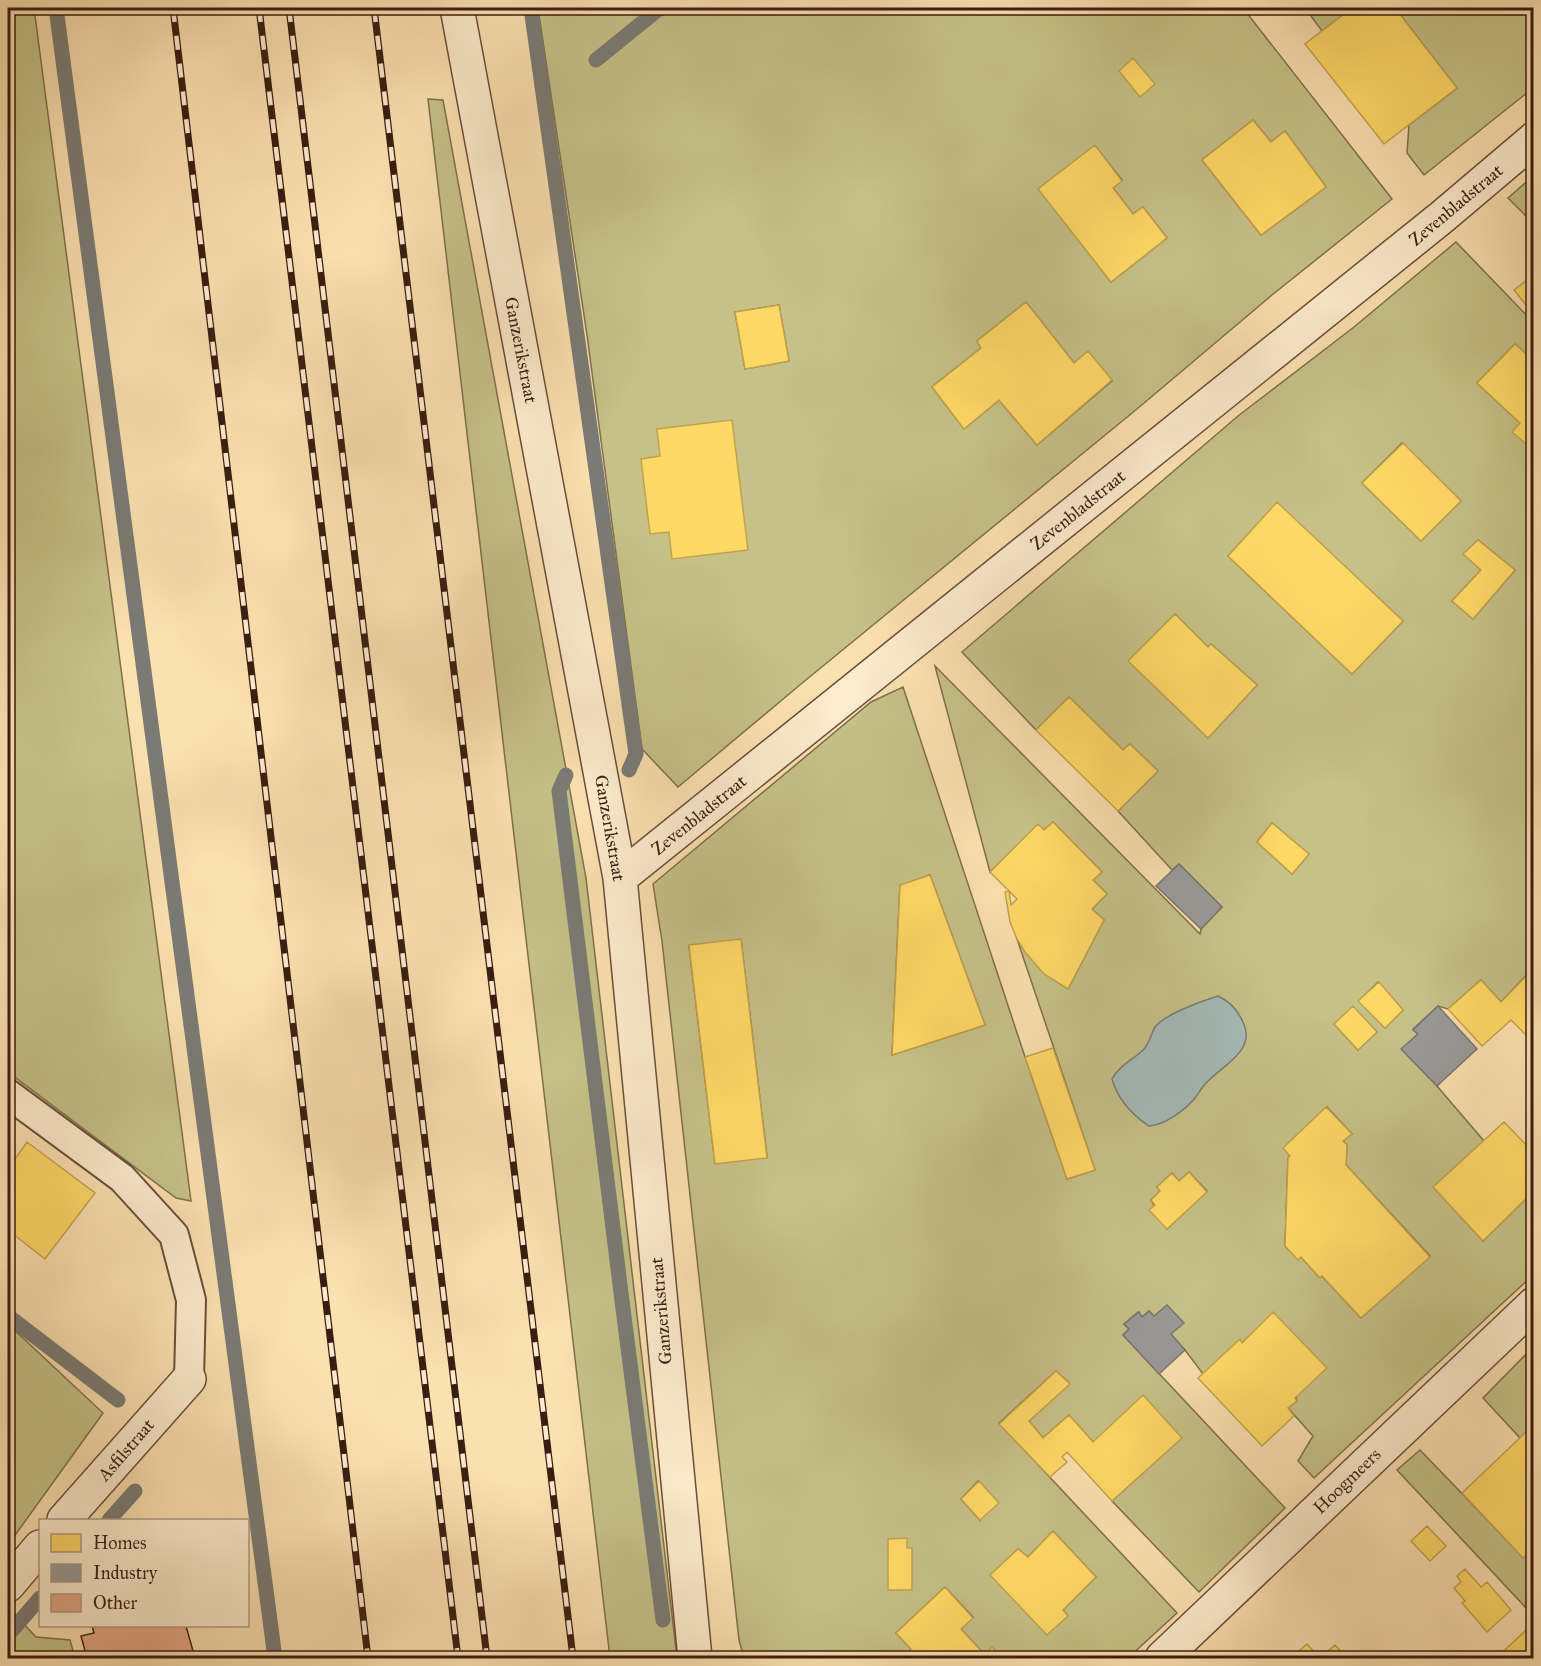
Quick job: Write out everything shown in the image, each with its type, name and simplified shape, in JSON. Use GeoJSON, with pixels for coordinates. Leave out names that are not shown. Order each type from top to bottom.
{"type":"FeatureCollection","features":[{"type":"Feature","properties":{"kind":"street","name":"Ganzerikstraat"},"geometry":{"type":"LineString","coordinates":[[457,8],[620,878],[694,1659]]}},
{"type":"Feature","properties":{"kind":"street","name":"Zevenbladstraat"},"geometry":{"type":"LineString","coordinates":[[620,878],[1442,217],[1533,139]]}},
{"type":"Feature","properties":{"kind":"street","name":"Hoogmeers"},"geometry":{"type":"LineString","coordinates":[[1161,1659],[1533,1304]]}},
{"type":"Feature","properties":{"kind":"street","name":"Asfilstraat"},"geometry":{"type":"LineString","coordinates":[[66,1519],[189,1378]]}},
{"type":"Feature","properties":{"kind":"street"},"geometry":{"type":"LineString","coordinates":[[8,1585],[39,1548]]}},
{"type":"Feature","properties":{"kind":"lane"},"geometry":{"type":"LineString","coordinates":[[8,1094],[122,1178],[174,1235],[191,1300],[189,1378]]}},
{"type":"Feature","properties":{"kind":"shaded area"},"geometry":{"type":"Polygon","coordinates":[[[8,8],[34,8],[191,1201],[176,1198],[8,1072],[8,8]]]}},
{"type":"Feature","properties":{"kind":"shaded area"},"geometry":{"type":"Polygon","coordinates":[[[538,8],[1243,8],[1392,199],[1272,295],[678,787],[642,749],[587,335],[538,8]],[[1253,120],[1202,160],[1261,235],[1326,187],[1285,131],[1271,142],[1253,120]],[[1095,146],[1039,189],[1111,282],[1167,238],[1143,207],[1133,214],[1113,188],[1122,180],[1095,146]],[[1026,302],[977,341],[981,348],[932,387],[964,429],[999,400],[1037,445],[1112,381],[1088,352],[1074,363],[1026,302]],[[779,305],[735,312],[745,369],[789,361],[779,305]]]}},
{"type":"Feature","properties":{"kind":"shaded area"},"geometry":{"type":"Polygon","coordinates":[[[1305,8],[1352,8],[1322,31],[1305,8]]]}},
{"type":"Feature","properties":{"kind":"shaded area"},"geometry":{"type":"Polygon","coordinates":[[[1395,8],[1533,8],[1533,88],[1424,175],[1407,153],[1409,125],[1457,88],[1395,8]]]}},
{"type":"Feature","properties":{"kind":"shaded area"},"geometry":{"type":"Polygon","coordinates":[[[428,99],[443,100],[586,878],[677,1658],[610,1658],[428,99]]]}},
{"type":"Feature","properties":{"kind":"shaded area"},"geometry":{"type":"Polygon","coordinates":[[[1533,176],[1533,223],[1508,198],[1533,176]]]}},
{"type":"Feature","properties":{"kind":"shaded area"},"geometry":{"type":"Polygon","coordinates":[[[1456,242],[1533,322],[1533,361],[1515,344],[1477,383],[1520,423],[1533,451],[1533,968],[1501,1002],[1481,980],[1448,1009],[1438,1006],[1413,1029],[1418,1034],[1402,1049],[1484,1141],[1434,1187],[1483,1241],[1533,1191],[1533,1275],[1314,1478],[1298,1461],[1313,1436],[1288,1408],[1297,1401],[1273,1313],[1242,1343],[1203,1374],[1185,1350],[1149,1311],[1142,1317],[1138,1312],[1124,1324],[1129,1329],[1123,1335],[1285,1508],[1199,1592],[1112,1501],[1181,1438],[1093,1442],[1069,1415],[1043,1438],[1029,1421],[1069,1383],[1056,1371],[999,1423],[1177,1613],[1128,1658],[1002,1658],[992,1648],[985,1655],[961,1629],[973,1617],[945,1587],[896,1633],[911,1649],[906,1654],[911,1658],[744,1658],[739,1640],[662,941],[653,884],[871,702],[903,687],[1067,1179],[1095,1170],[1017,939],[1054,980],[1068,989],[1104,920],[1092,909],[1107,894],[1093,880],[1102,872],[1053,822],[1044,830],[1038,825],[990,872],[935,666],[1200,934],[1201,929],[1222,907],[1179,864],[1172,870],[1118,811],[1158,771],[1130,744],[1123,750],[1069,697],[1036,730],[962,652],[1238,416],[1354,327],[1456,242]],[[1402,443],[1362,483],[1421,541],[1461,501],[1402,443]],[[1277,503],[1228,556],[1352,674],[1403,621],[1277,503]],[[1478,540],[1464,554],[1481,570],[1452,601],[1473,619],[1515,570],[1478,540]],[[1175,614],[1129,661],[1208,738],[1257,685],[1211,644],[1208,647],[1175,614]],[[1272,823],[1257,842],[1292,874],[1309,854],[1272,823]],[[930,875],[900,886],[892,1055],[985,1025],[930,875]],[[741,940],[689,946],[715,1163],[767,1157],[741,940]],[[1378,982],[1359,1001],[1385,1028],[1403,1010],[1378,982]],[[1353,1007],[1334,1024],[1358,1050],[1377,1032],[1353,1007]],[[1327,1107],[1284,1148],[1290,1156],[1288,1158],[1285,1246],[1298,1259],[1301,1257],[1319,1277],[1322,1276],[1361,1318],[1430,1256],[1346,1165],[1347,1145],[1343,1141],[1352,1134],[1327,1107]],[[1189,1172],[1179,1181],[1172,1173],[1157,1187],[1160,1191],[1151,1200],[1167,1229],[1207,1191],[1189,1172]],[[979,1481],[961,1499],[980,1520],[979,1481]],[[1053,1531],[1028,1557],[1018,1549],[991,1575],[1068,1616],[1063,1610],[1096,1577],[1053,1531]]]}},
{"type":"Feature","properties":{"kind":"shaded area"},"geometry":{"type":"Polygon","coordinates":[[[8,1324],[103,1413],[8,1545],[8,1324]]]}},
{"type":"Feature","properties":{"kind":"shaded area"},"geometry":{"type":"Polygon","coordinates":[[[1533,1347],[1533,1438],[1520,1438],[1483,1398],[1533,1347]]]}},
{"type":"Feature","properties":{"kind":"shaded area"},"geometry":{"type":"Polygon","coordinates":[[[1420,1450],[1523,1557],[1533,1548],[1533,1607],[1529,1611],[1397,1470],[1420,1450]]]}},
{"type":"Feature","properties":{"kind":"shaded area"},"geometry":{"type":"Polygon","coordinates":[[[8,1607],[36,1637],[70,1640],[75,1658],[8,1658],[8,1607]]]}},
{"type":"Feature","properties":{"kind":"water"},"geometry":{"type":"Polygon","coordinates":[[[1218,996],[1233,1006],[1243,1022],[1246,1041],[1242,1049],[1206,1083],[1186,1107],[1168,1120],[1149,1126],[1126,1106],[1112,1079],[1122,1067],[1145,1048],[1155,1027],[1160,1022],[1184,1008],[1218,996]]]}},
{"type":"Feature","properties":{"kind":"building: Homes"},"geometry":{"type":"Polygon","coordinates":[[[1352,8],[1395,8],[1457,88],[1384,144],[1305,44],[1352,8]]]}},
{"type":"Feature","properties":{"kind":"building: Homes"},"geometry":{"type":"Polygon","coordinates":[[[1133,58],[1155,84],[1140,97],[1119,71],[1133,58]]]}},
{"type":"Feature","properties":{"kind":"building: Homes"},"geometry":{"type":"Polygon","coordinates":[[[1253,120],[1271,142],[1285,131],[1326,187],[1261,235],[1202,160],[1253,120]]]}},
{"type":"Feature","properties":{"kind":"building: Homes"},"geometry":{"type":"Polygon","coordinates":[[[1095,145],[1122,181],[1113,188],[1133,214],[1143,207],[1167,238],[1111,282],[1038,189],[1095,145]]]}},
{"type":"Feature","properties":{"kind":"building: Homes"},"geometry":{"type":"Polygon","coordinates":[[[1534,275],[1534,315],[1514,290],[1534,275]]]}},
{"type":"Feature","properties":{"kind":"building: Homes"},"geometry":{"type":"Polygon","coordinates":[[[1026,302],[1074,363],[1088,351],[1112,380],[1037,445],[999,400],[964,429],[932,387],[981,348],[977,341],[1026,302]]]}},
{"type":"Feature","properties":{"kind":"building: Homes"},"geometry":{"type":"Polygon","coordinates":[[[779,305],[789,361],[745,369],[735,312],[779,305]]]}},
{"type":"Feature","properties":{"kind":"building: Homes"},"geometry":{"type":"Polygon","coordinates":[[[1515,344],[1534,361],[1534,451],[1512,432],[1520,423],[1477,383],[1515,344]]]}},
{"type":"Feature","properties":{"kind":"building: Homes"},"geometry":{"type":"Polygon","coordinates":[[[732,420],[748,550],[672,559],[669,532],[650,534],[641,459],[660,456],[657,429],[732,420]]]}},
{"type":"Feature","properties":{"kind":"building: Homes"},"geometry":{"type":"Polygon","coordinates":[[[1403,443],[1461,501],[1421,541],[1362,483],[1403,443]]]}},
{"type":"Feature","properties":{"kind":"building: Homes"},"geometry":{"type":"Polygon","coordinates":[[[1277,502],[1403,621],[1352,674],[1228,556],[1277,502]]]}},
{"type":"Feature","properties":{"kind":"building: Homes"},"geometry":{"type":"Polygon","coordinates":[[[1478,540],[1515,570],[1473,619],[1452,601],[1481,570],[1463,554],[1478,540]]]}},
{"type":"Feature","properties":{"kind":"building: Homes"},"geometry":{"type":"Polygon","coordinates":[[[1175,614],[1208,647],[1211,644],[1257,685],[1208,738],[1128,661],[1175,614]]]}},
{"type":"Feature","properties":{"kind":"building: Homes"},"geometry":{"type":"Polygon","coordinates":[[[1069,697],[1123,750],[1130,744],[1158,771],[1118,811],[1036,730],[1069,697]]]}},
{"type":"Feature","properties":{"kind":"building: Homes"},"geometry":{"type":"Polygon","coordinates":[[[1053,822],[1102,872],[1093,880],[1107,894],[1092,909],[1104,920],[1068,989],[1044,974],[1017,939],[1010,922],[1005,892],[1009,891],[990,872],[1038,824],[1044,830],[1053,822]],[[1009,891],[1011,905],[1017,899],[1009,891]]]}},
{"type":"Feature","properties":{"kind":"building: Homes"},"geometry":{"type":"Polygon","coordinates":[[[1272,823],[1309,854],[1292,874],[1257,842],[1272,823]]]}},
{"type":"Feature","properties":{"kind":"building: Homes"},"geometry":{"type":"Polygon","coordinates":[[[930,875],[985,1025],[892,1055],[900,885],[930,875]]]}},
{"type":"Feature","properties":{"kind":"building: Homes"},"geometry":{"type":"Polygon","coordinates":[[[741,939],[767,1158],[715,1164],[689,945],[741,939]]]}},
{"type":"Feature","properties":{"kind":"building: Homes"},"geometry":{"type":"Polygon","coordinates":[[[1534,968],[1534,1043],[1511,1020],[1482,1046],[1448,1009],[1481,980],[1501,1002],[1534,968]]]}},
{"type":"Feature","properties":{"kind":"building: Homes"},"geometry":{"type":"Polygon","coordinates":[[[1379,982],[1403,1010],[1385,1028],[1358,1001],[1379,982]]]}},
{"type":"Feature","properties":{"kind":"building: Homes"},"geometry":{"type":"Polygon","coordinates":[[[1353,1006],[1377,1032],[1358,1050],[1334,1024],[1353,1006]]]}},
{"type":"Feature","properties":{"kind":"building: Homes"},"geometry":{"type":"Polygon","coordinates":[[[1053,1048],[1095,1170],[1067,1179],[1025,1057],[1053,1048]]]}},
{"type":"Feature","properties":{"kind":"building: Homes"},"geometry":{"type":"Polygon","coordinates":[[[1326,1107],[1352,1134],[1343,1141],[1347,1145],[1346,1165],[1430,1257],[1361,1318],[1322,1276],[1320,1278],[1301,1257],[1298,1260],[1285,1246],[1288,1158],[1290,1156],[1283,1148],[1326,1107]]]}},
{"type":"Feature","properties":{"kind":"building: Homes"},"geometry":{"type":"Polygon","coordinates":[[[1504,1122],[1534,1153],[1534,1191],[1483,1241],[1433,1187],[1504,1122]]]}},
{"type":"Feature","properties":{"kind":"building: Homes"},"geometry":{"type":"Polygon","coordinates":[[[27,1142],[95,1193],[45,1259],[8,1230],[8,1153],[15,1159],[27,1142]]]}},
{"type":"Feature","properties":{"kind":"building: Homes"},"geometry":{"type":"Polygon","coordinates":[[[1189,1172],[1207,1192],[1167,1229],[1149,1210],[1155,1205],[1151,1200],[1160,1191],[1157,1187],[1172,1173],[1179,1181],[1189,1172]]]}},
{"type":"Feature","properties":{"kind":"building: Homes"},"geometry":{"type":"Polygon","coordinates":[[[1273,1312],[1327,1368],[1295,1398],[1297,1401],[1288,1408],[1294,1416],[1262,1446],[1198,1378],[1240,1339],[1242,1343],[1273,1312]]]}},
{"type":"Feature","properties":{"kind":"building: Homes"},"geometry":{"type":"Polygon","coordinates":[[[1056,1371],[1070,1384],[1029,1421],[1043,1438],[1069,1415],[1093,1442],[1143,1395],[1182,1438],[1112,1501],[1067,1452],[1062,1457],[1067,1462],[1050,1477],[999,1424],[1056,1371]]]}},
{"type":"Feature","properties":{"kind":"building: Homes"},"geometry":{"type":"Polygon","coordinates":[[[1527,1431],[1534,1438],[1534,1548],[1523,1558],[1462,1493],[1527,1431]]]}},
{"type":"Feature","properties":{"kind":"building: Homes"},"geometry":{"type":"Polygon","coordinates":[[[979,1481],[999,1503],[980,1520],[961,1499],[979,1481]]]}},
{"type":"Feature","properties":{"kind":"building: Homes"},"geometry":{"type":"Polygon","coordinates":[[[1427,1526],[1446,1546],[1430,1561],[1411,1541],[1427,1526]]]}},
{"type":"Feature","properties":{"kind":"building: Homes"},"geometry":{"type":"Polygon","coordinates":[[[1053,1531],[1096,1577],[1063,1610],[1068,1616],[1047,1635],[990,1575],[1018,1549],[1028,1557],[1053,1531]]]}},
{"type":"Feature","properties":{"kind":"building: Homes"},"geometry":{"type":"Polygon","coordinates":[[[907,1538],[907,1548],[912,1548],[912,1590],[888,1590],[888,1539],[907,1538]]]}},
{"type":"Feature","properties":{"kind":"building: Homes"},"geometry":{"type":"Polygon","coordinates":[[[1465,1569],[1481,1587],[1487,1582],[1511,1610],[1487,1632],[1462,1603],[1465,1601],[1454,1588],[1461,1582],[1457,1576],[1465,1569]]]}},
{"type":"Feature","properties":{"kind":"building: Homes"},"geometry":{"type":"Polygon","coordinates":[[[945,1587],[973,1618],[961,1629],[985,1655],[992,1647],[1002,1658],[911,1658],[906,1654],[911,1649],[896,1633],[945,1587]]]}},
{"type":"Feature","properties":{"kind":"building: Homes"},"geometry":{"type":"Polygon","coordinates":[[[1534,1623],[1534,1658],[1496,1658],[1534,1623]]]}},
{"type":"Feature","properties":{"kind":"building: Homes"},"geometry":{"type":"Polygon","coordinates":[[[1307,1644],[1320,1658],[1291,1658],[1307,1644]]]}},
{"type":"Feature","properties":{"kind":"building: Homes"},"geometry":{"type":"Polygon","coordinates":[[[1335,1645],[1347,1658],[1320,1658],[1335,1645]]]}},
{"type":"Feature","properties":{"kind":"building: Industry"},"geometry":{"type":"Polygon","coordinates":[[[1179,864],[1222,907],[1201,929],[1156,886],[1179,864]]]}},
{"type":"Feature","properties":{"kind":"building: Industry"},"geometry":{"type":"Polygon","coordinates":[[[1438,1006],[1477,1049],[1437,1086],[1401,1049],[1418,1034],[1413,1030],[1438,1006]]]}},
{"type":"Feature","properties":{"kind":"building: Industry"},"geometry":{"type":"Polygon","coordinates":[[[1167,1305],[1184,1323],[1171,1334],[1185,1350],[1159,1374],[1123,1335],[1129,1329],[1124,1324],[1139,1312],[1142,1317],[1149,1311],[1154,1316],[1167,1305]]]}},
{"type":"Feature","properties":{"kind":"building: Other"},"geometry":{"type":"Polygon","coordinates":[[[92,1627],[186,1627],[195,1658],[87,1658],[81,1636],[94,1633],[92,1627]]]}},
{"type":"Feature","properties":{"kind":"waterway"},"geometry":{"type":"LineString","coordinates":[[56,8],[275,1658]]}},
{"type":"Feature","properties":{"kind":"waterway"},"geometry":{"type":"LineString","coordinates":[[531,8],[636,754],[629,770]]}},
{"type":"Feature","properties":{"kind":"waterway"},"geometry":{"type":"LineString","coordinates":[[596,60],[660,8]]}},
{"type":"Feature","properties":{"kind":"waterway"},"geometry":{"type":"LineString","coordinates":[[566,775],[559,791],[663,1620]]}},
{"type":"Feature","properties":{"kind":"waterway"},"geometry":{"type":"LineString","coordinates":[[8,1316],[118,1400]]}},
{"type":"Feature","properties":{"kind":"waterway"},"geometry":{"type":"LineString","coordinates":[[110,1519],[135,1491]]}},
{"type":"Feature","properties":{"kind":"waterway"},"geometry":{"type":"LineString","coordinates":[[8,1635],[39,1599]]}},
{"type":"Feature","properties":{"kind":"railway"},"geometry":{"type":"LineString","coordinates":[[173,8],[368,1658]]}},
{"type":"Feature","properties":{"kind":"railway"},"geometry":{"type":"LineString","coordinates":[[259,8],[458,1658]]}},
{"type":"Feature","properties":{"kind":"railway"},"geometry":{"type":"LineString","coordinates":[[289,8],[487,1658]]}},
{"type":"Feature","properties":{"kind":"railway"},"geometry":{"type":"LineString","coordinates":[[374,8],[573,1658]]}}]}
